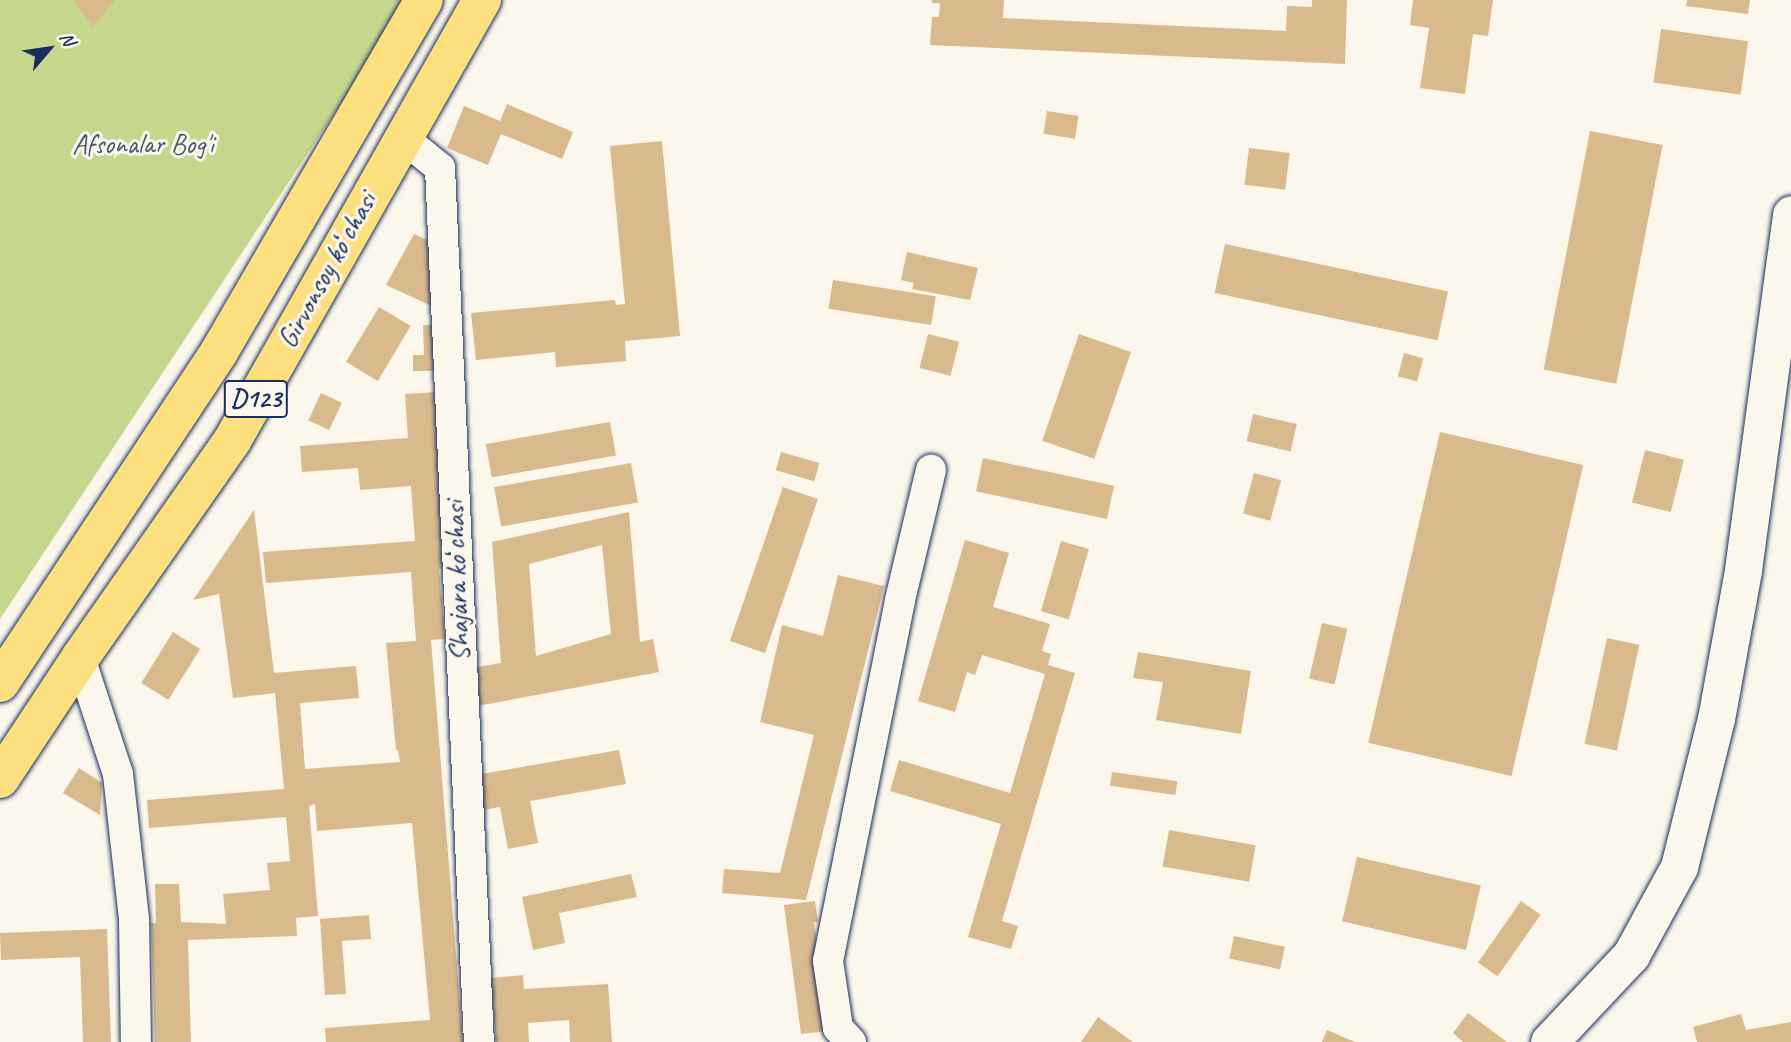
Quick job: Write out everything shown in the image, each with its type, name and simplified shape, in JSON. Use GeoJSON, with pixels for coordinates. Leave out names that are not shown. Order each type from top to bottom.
{"type":"FeatureCollection","features":[{"type":"Feature","properties":{"kind":"main road","name":"Girvonsoy koʻchasi"},"geometry":{"type":"LineString","coordinates":[[0,683],[219,352],[424,0]]}},
{"type":"Feature","properties":{"kind":"main road","name":"Girvonsoy koʻchasi"},"geometry":{"type":"LineString","coordinates":[[0,779],[80,658],[232,441],[482,0]]}},
{"type":"Feature","properties":{"kind":"street","name":"Shajara koʻchasi"},"geometry":{"type":"LineString","coordinates":[[402,137],[440,168],[480,1042]]}},
{"type":"Feature","properties":{"kind":"street"},"geometry":{"type":"LineString","coordinates":[[1549,1042],[1631,955],[1679,867],[1716,719],[1743,570],[1791,214]]}},
{"type":"Feature","properties":{"kind":"street"},"geometry":{"type":"LineString","coordinates":[[851,1042],[838,1028],[828,961],[897,613],[931,470]]}},
{"type":"Feature","properties":{"kind":"street"},"geometry":{"type":"LineString","coordinates":[[80,658],[118,774],[134,920],[136,1042]]}},
{"type":"Feature","properties":{"kind":"green space","name":"Afsonalar Bog'i"},"geometry":{"type":"Polygon","coordinates":[[[0,0],[409,0],[0,619],[0,0]]]}},
{"type":"Feature","properties":{"kind":"building"},"geometry":{"type":"Polygon","coordinates":[[[73,0],[115,0],[93,27],[73,0]]]}},
{"type":"Feature","properties":{"kind":"building"},"geometry":{"type":"Polygon","coordinates":[[[932,0],[1004,0],[1003,18],[1286,31],[1287,6],[1312,7],[1312,0],[1347,0],[1345,64],[930,45],[932,17],[939,17],[940,3],[932,3],[932,0]]]}},
{"type":"Feature","properties":{"kind":"building"},"geometry":{"type":"Polygon","coordinates":[[[1413,0],[1493,0],[1488,36],[1473,34],[1465,94],[1420,88],[1429,28],[1410,25],[1413,0]]]}},
{"type":"Feature","properties":{"kind":"building"},"geometry":{"type":"Polygon","coordinates":[[[1687,0],[1750,0],[1748,14],[1686,6],[1687,0]]]}},
{"type":"Feature","properties":{"kind":"building"},"geometry":{"type":"Polygon","coordinates":[[[1661,29],[1748,41],[1741,95],[1653,82],[1661,29]]]}},
{"type":"Feature","properties":{"kind":"building"},"geometry":{"type":"Polygon","coordinates":[[[507,104],[573,132],[562,159],[501,134],[488,165],[447,148],[464,106],[500,121],[507,104]]]}},
{"type":"Feature","properties":{"kind":"building"},"geometry":{"type":"Polygon","coordinates":[[[1047,111],[1079,116],[1075,139],[1043,134],[1047,111]]]}},
{"type":"Feature","properties":{"kind":"building"},"geometry":{"type":"Polygon","coordinates":[[[1590,131],[1663,145],[1616,384],[1544,370],[1590,131]]]}},
{"type":"Feature","properties":{"kind":"building"},"geometry":{"type":"Polygon","coordinates":[[[662,141],[680,336],[625,341],[626,361],[556,367],[555,352],[476,360],[471,313],[615,300],[616,305],[625,304],[610,146],[662,141]]]}},
{"type":"Feature","properties":{"kind":"building"},"geometry":{"type":"Polygon","coordinates":[[[1249,148],[1290,153],[1285,190],[1244,185],[1249,148]]]}},
{"type":"Feature","properties":{"kind":"building"},"geometry":{"type":"Polygon","coordinates":[[[414,234],[433,243],[436,308],[386,285],[414,234]]]}},
{"type":"Feature","properties":{"kind":"building"},"geometry":{"type":"Polygon","coordinates":[[[1225,244],[1448,291],[1438,340],[1215,293],[1225,244]]]}},
{"type":"Feature","properties":{"kind":"building"},"geometry":{"type":"Polygon","coordinates":[[[907,252],[978,268],[970,300],[912,289],[914,283],[901,280],[907,252]]]}},
{"type":"Feature","properties":{"kind":"building"},"geometry":{"type":"Polygon","coordinates":[[[833,280],[936,296],[931,325],[828,309],[833,280]]]}},
{"type":"Feature","properties":{"kind":"building"},"geometry":{"type":"Polygon","coordinates":[[[379,307],[411,326],[378,381],[346,362],[379,307]]]}},
{"type":"Feature","properties":{"kind":"building"},"geometry":{"type":"Polygon","coordinates":[[[423,325],[435,325],[436,371],[413,371],[413,355],[424,355],[423,325]]]}},
{"type":"Feature","properties":{"kind":"building"},"geometry":{"type":"Polygon","coordinates":[[[928,334],[959,342],[951,376],[920,368],[928,334]]]}},
{"type":"Feature","properties":{"kind":"building"},"geometry":{"type":"Polygon","coordinates":[[[1079,334],[1131,352],[1094,459],[1042,441],[1079,334]]]}},
{"type":"Feature","properties":{"kind":"building"},"geometry":{"type":"Polygon","coordinates":[[[1404,353],[1423,358],[1417,381],[1398,376],[1404,353]]]}},
{"type":"Feature","properties":{"kind":"building"},"geometry":{"type":"Polygon","coordinates":[[[438,392],[449,569],[439,569],[445,639],[431,640],[463,1042],[326,1042],[325,1028],[430,1020],[412,823],[317,831],[315,804],[309,806],[318,916],[296,918],[297,936],[188,940],[191,1042],[155,1042],[151,923],[156,923],[155,884],[179,884],[181,922],[226,924],[223,894],[270,890],[267,863],[290,861],[286,817],[149,828],[147,800],[284,789],[275,693],[233,698],[219,594],[193,600],[254,510],[274,673],[356,666],[359,698],[300,703],[305,769],[400,762],[396,750],[386,643],[416,641],[411,572],[266,583],[263,552],[415,541],[411,486],[360,490],[358,468],[302,472],[300,446],[408,438],[405,394],[438,392]]]}},
{"type":"Feature","properties":{"kind":"building"},"geometry":{"type":"Polygon","coordinates":[[[321,393],[342,403],[329,430],[308,420],[321,393]]]}},
{"type":"Feature","properties":{"kind":"building"},"geometry":{"type":"Polygon","coordinates":[[[1253,414],[1297,424],[1291,451],[1247,441],[1253,414]]]}},
{"type":"Feature","properties":{"kind":"building"},"geometry":{"type":"Polygon","coordinates":[[[610,422],[616,455],[492,477],[486,444],[610,422]]]}},
{"type":"Feature","properties":{"kind":"building"},"geometry":{"type":"Polygon","coordinates":[[[1440,432],[1583,465],[1511,776],[1368,743],[1440,432]]]}},
{"type":"Feature","properties":{"kind":"building"},"geometry":{"type":"Polygon","coordinates":[[[1645,450],[1684,460],[1671,512],[1632,502],[1645,450]]]}},
{"type":"Feature","properties":{"kind":"building"},"geometry":{"type":"Polygon","coordinates":[[[781,452],[819,463],[814,481],[776,470],[781,452]]]}},
{"type":"Feature","properties":{"kind":"building"},"geometry":{"type":"Polygon","coordinates":[[[983,458],[1114,486],[1107,519],[976,491],[983,458]]]}},
{"type":"Feature","properties":{"kind":"building"},"geometry":{"type":"Polygon","coordinates":[[[631,463],[638,502],[501,527],[494,487],[631,463]]]}},
{"type":"Feature","properties":{"kind":"building"},"geometry":{"type":"Polygon","coordinates":[[[1254,473],[1281,480],[1270,521],[1243,514],[1254,473]]]}},
{"type":"Feature","properties":{"kind":"building"},"geometry":{"type":"Polygon","coordinates":[[[783,487],[818,499],[765,653],[730,641],[783,487]]]}},
{"type":"Feature","properties":{"kind":"building"},"geometry":{"type":"Polygon","coordinates":[[[629,512],[640,642],[653,639],[659,672],[472,707],[465,669],[501,663],[492,542],[629,512]],[[602,545],[529,564],[536,656],[611,634],[602,545]]]}},
{"type":"Feature","properties":{"kind":"building"},"geometry":{"type":"Polygon","coordinates":[[[965,540],[1009,553],[993,607],[1050,624],[1042,651],[1051,654],[1048,665],[1075,673],[1002,921],[1018,926],[1011,949],[968,937],[1001,824],[890,791],[899,760],[1010,793],[1045,674],[982,655],[975,675],[967,672],[955,712],[918,701],[965,540]]]}},
{"type":"Feature","properties":{"kind":"building"},"geometry":{"type":"Polygon","coordinates":[[[1061,541],[1089,549],[1069,619],[1041,611],[1061,541]]]}},
{"type":"Feature","properties":{"kind":"building"},"geometry":{"type":"Polygon","coordinates":[[[838,575],[884,586],[806,900],[722,893],[724,869],[780,873],[814,735],[760,722],[782,625],[823,636],[838,575]]]}},
{"type":"Feature","properties":{"kind":"building"},"geometry":{"type":"Polygon","coordinates":[[[1322,623],[1347,629],[1335,684],[1309,679],[1322,623]]]}},
{"type":"Feature","properties":{"kind":"building"},"geometry":{"type":"Polygon","coordinates":[[[173,632],[200,649],[168,700],[141,683],[173,632]]]}},
{"type":"Feature","properties":{"kind":"building"},"geometry":{"type":"Polygon","coordinates":[[[1607,638],[1639,645],[1617,751],[1585,744],[1607,638]]]}},
{"type":"Feature","properties":{"kind":"building"},"geometry":{"type":"Polygon","coordinates":[[[1138,652],[1251,671],[1241,734],[1156,720],[1163,682],[1133,678],[1138,652]]]}},
{"type":"Feature","properties":{"kind":"building"},"geometry":{"type":"Polygon","coordinates":[[[619,750],[626,784],[530,801],[538,843],[508,849],[500,807],[483,810],[476,775],[619,750]]]}},
{"type":"Feature","properties":{"kind":"building"},"geometry":{"type":"Polygon","coordinates":[[[79,768],[102,783],[100,815],[63,793],[79,768]]]}},
{"type":"Feature","properties":{"kind":"building"},"geometry":{"type":"Polygon","coordinates":[[[1112,772],[1177,781],[1175,795],[1110,786],[1112,772]]]}},
{"type":"Feature","properties":{"kind":"building"},"geometry":{"type":"Polygon","coordinates":[[[1169,830],[1256,845],[1249,882],[1163,866],[1169,830]]]}},
{"type":"Feature","properties":{"kind":"building"},"geometry":{"type":"Polygon","coordinates":[[[1357,857],[1481,886],[1466,950],[1342,921],[1357,857]]]}},
{"type":"Feature","properties":{"kind":"building"},"geometry":{"type":"Polygon","coordinates":[[[631,874],[637,897],[559,913],[565,943],[533,950],[522,897],[631,874]]]}},
{"type":"Feature","properties":{"kind":"building"},"geometry":{"type":"Polygon","coordinates":[[[815,901],[818,922],[814,922],[828,1031],[801,1034],[784,905],[815,901]]]}},
{"type":"Feature","properties":{"kind":"building"},"geometry":{"type":"Polygon","coordinates":[[[1521,901],[1541,915],[1498,976],[1478,962],[1521,901]]]}},
{"type":"Feature","properties":{"kind":"building"},"geometry":{"type":"Polygon","coordinates":[[[369,915],[371,939],[342,941],[346,994],[325,995],[320,919],[369,915]]]}},
{"type":"Feature","properties":{"kind":"building"},"geometry":{"type":"Polygon","coordinates":[[[107,929],[111,1042],[83,1042],[80,957],[1,960],[0,933],[107,929]]]}},
{"type":"Feature","properties":{"kind":"building"},"geometry":{"type":"Polygon","coordinates":[[[1234,936],[1285,947],[1280,969],[1229,958],[1234,936]]]}},
{"type":"Feature","properties":{"kind":"building"},"geometry":{"type":"Polygon","coordinates":[[[523,975],[524,989],[608,984],[612,1042],[570,1042],[569,1020],[528,1023],[529,1042],[496,1042],[491,978],[523,975]]]}},
{"type":"Feature","properties":{"kind":"building"},"geometry":{"type":"Polygon","coordinates":[[[1468,1013],[1507,1042],[1463,1042],[1453,1033],[1468,1013]]]}},
{"type":"Feature","properties":{"kind":"building"},"geometry":{"type":"Polygon","coordinates":[[[1741,1014],[1746,1030],[1791,1022],[1791,1042],[1697,1042],[1693,1027],[1741,1014]]]}},
{"type":"Feature","properties":{"kind":"building"},"geometry":{"type":"Polygon","coordinates":[[[1098,1017],[1133,1042],[1081,1042],[1098,1017]]]}},
{"type":"Feature","properties":{"kind":"building"},"geometry":{"type":"Polygon","coordinates":[[[1327,1030],[1355,1042],[1322,1042],[1327,1030]]]}}]}
